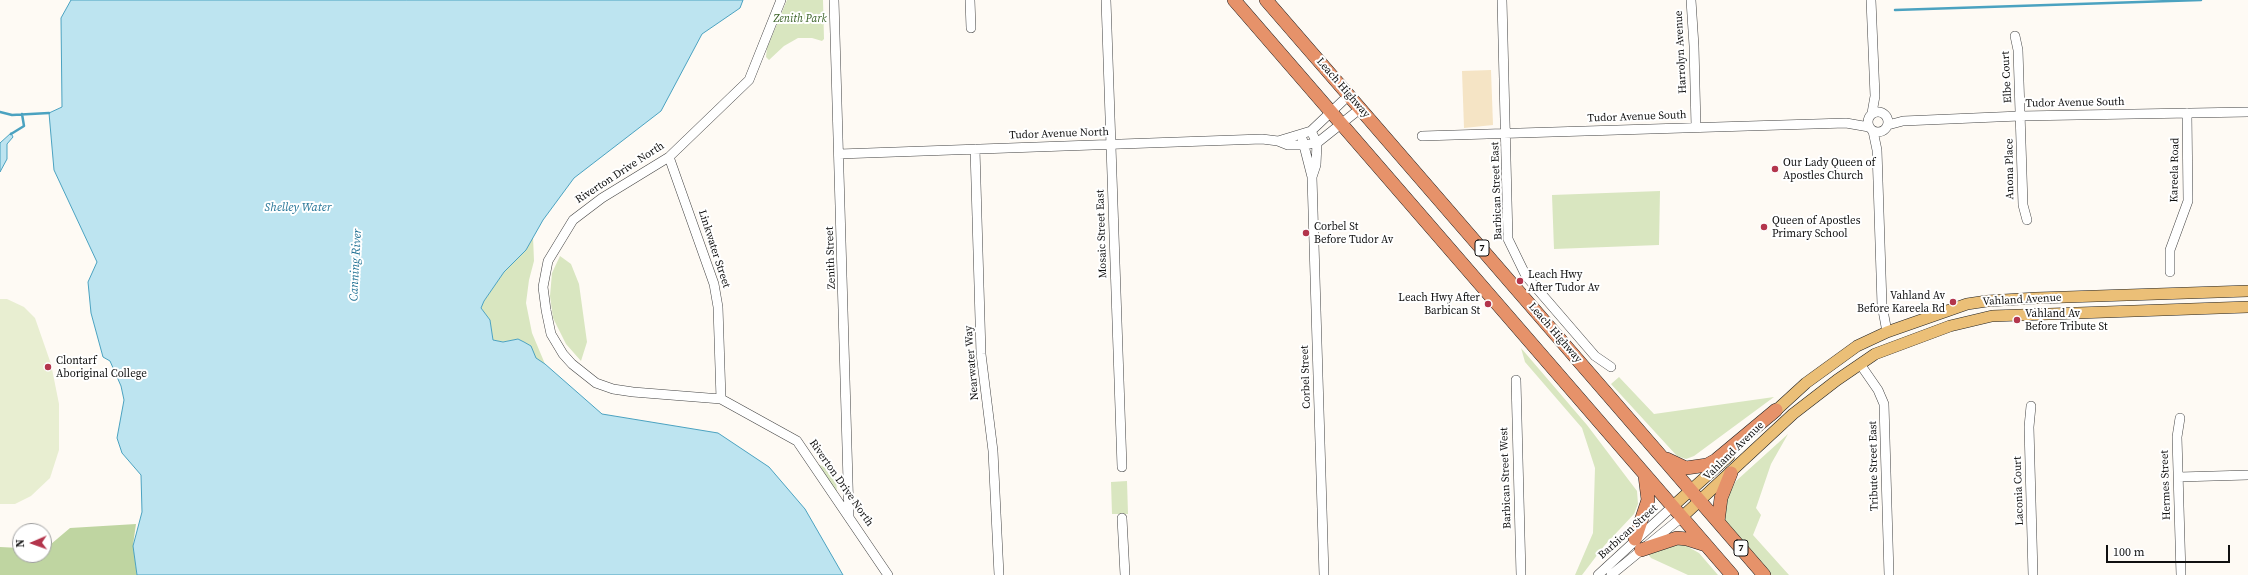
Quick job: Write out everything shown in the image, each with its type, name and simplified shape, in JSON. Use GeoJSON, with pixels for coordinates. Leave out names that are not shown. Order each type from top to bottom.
{"type":"FeatureCollection","features":[{"type":"Feature","properties":{"kind":"highway","name":"7"},"geometry":{"type":"LineString","coordinates":[[1234,0],[1732,575]]}},
{"type":"Feature","properties":{"kind":"highway","name":"Leach Highway"},"geometry":{"type":"LineString","coordinates":[[1266,0],[1764,575]]}},
{"type":"Feature","properties":{"kind":"highway"},"geometry":{"type":"LineString","coordinates":[[1663,457],[1686,468],[1707,465],[1716,460],[1776,410]]}},
{"type":"Feature","properties":{"kind":"highway"},"geometry":{"type":"LineString","coordinates":[[1718,522],[1719,503],[1731,473]]}},
{"type":"Feature","properties":{"kind":"highway"},"geometry":{"type":"LineString","coordinates":[[1644,474],[1648,500],[1638,545],[1670,538],[1687,538],[1706,545]]}},
{"type":"Feature","properties":{"kind":"main road","name":"Vahland Avenue"},"geometry":{"type":"LineString","coordinates":[[1682,516],[1696,496],[1776,410],[1806,383],[1857,346],[1888,332],[1967,304],[1987,301],[2248,291]]}},
{"type":"Feature","properties":{"kind":"main road"},"geometry":{"type":"LineString","coordinates":[[2174,293],[2164,298],[2162,302],[2164,304],[2224,302],[2245,307]]}},
{"type":"Feature","properties":{"kind":"main road","name":"Vahland Avenue"},"geometry":{"type":"LineString","coordinates":[[1673,506],[1696,496],[1731,473],[1793,414],[1875,354],[1950,326],[1992,316],[2245,307]]}},
{"type":"Feature","properties":{"kind":"street","name":"Riverton Drive North"},"geometry":{"type":"LineString","coordinates":[[780,0],[749,80],[669,158],[602,198],[573,220],[554,248],[546,271],[543,287],[550,328],[563,354],[572,364],[596,383],[613,389],[633,392],[721,399],[797,441],[888,575]]}},
{"type":"Feature","properties":{"kind":"street","name":"Zenith Street"},"geometry":{"type":"LineString","coordinates":[[834,0],[834,45],[839,154],[849,516]]}},
{"type":"Feature","properties":{"kind":"street"},"geometry":{"type":"LineString","coordinates":[[970,0],[971,28]]}},
{"type":"Feature","properties":{"kind":"street","name":"Mosaic Street East"},"geometry":{"type":"LineString","coordinates":[[1106,0],[1122,467]]}},
{"type":"Feature","properties":{"kind":"street","name":"Barbican Street East"},"geometry":{"type":"LineString","coordinates":[[1502,0],[1507,133],[1508,239],[1526,276],[1595,356],[1611,367]]}},
{"type":"Feature","properties":{"kind":"street","name":"Harrolyn Avenue"},"geometry":{"type":"LineString","coordinates":[[1690,0],[1694,46],[1696,127]]}},
{"type":"Feature","properties":{"kind":"street"},"geometry":{"type":"LineString","coordinates":[[1871,0],[1875,96],[1878,122],[1877,150],[1880,272],[1882,305],[1888,332]]}},
{"type":"Feature","properties":{"kind":"street","name":"Elbe Court"},"geometry":{"type":"LineString","coordinates":[[2015,36],[2018,50],[2020,116]]}},
{"type":"Feature","properties":{"kind":"street","name":"Tudor Avenue North"},"geometry":{"type":"LineString","coordinates":[[1278,141],[1311,131],[1349,95]]}},
{"type":"Feature","properties":{"kind":"street","name":"Tudor Avenue North"},"geometry":{"type":"LineString","coordinates":[[839,154],[1256,139],[1278,141],[1288,145],[1302,145],[1317,143],[1360,108]]}},
{"type":"Feature","properties":{"kind":"street","name":"Tudor Avenue South"},"geometry":{"type":"LineString","coordinates":[[1422,136],[1852,123],[2020,116],[2248,112]]}},
{"type":"Feature","properties":{"kind":"street","name":"Kareela Road"},"geometry":{"type":"LineString","coordinates":[[2170,272],[2171,246],[2188,201],[2187,113]]}},
{"type":"Feature","properties":{"kind":"street","name":"Anona Place"},"geometry":{"type":"LineString","coordinates":[[2020,116],[2023,205],[2027,220]]}},
{"type":"Feature","properties":{"kind":"street","name":"Corbel Street"},"geometry":{"type":"LineString","coordinates":[[1311,131],[1317,143],[1316,165],[1312,177]]}},
{"type":"Feature","properties":{"kind":"street","name":"Corbel Street"},"geometry":{"type":"LineString","coordinates":[[1301,134],[1302,145],[1312,177],[1324,575]]}},
{"type":"Feature","properties":{"kind":"street","name":"Nearwater Way"},"geometry":{"type":"LineString","coordinates":[[975,149],[981,354],[993,451],[999,575]]}},
{"type":"Feature","properties":{"kind":"street","name":"Linkwater Street"},"geometry":{"type":"LineString","coordinates":[[669,158],[714,284],[718,307],[721,399]]}},
{"type":"Feature","properties":{"kind":"street","name":"Tribute Street East"},"geometry":{"type":"LineString","coordinates":[[1860,364],[1878,390],[1884,404],[1889,575]]}},
{"type":"Feature","properties":{"kind":"street","name":"Barbican Street West"},"geometry":{"type":"LineString","coordinates":[[1516,380],[1521,575]]}},
{"type":"Feature","properties":{"kind":"street","name":"Laconia Court"},"geometry":{"type":"LineString","coordinates":[[2031,406],[2029,427],[2033,575]]}},
{"type":"Feature","properties":{"kind":"street","name":"Hermes Street"},"geometry":{"type":"LineString","coordinates":[[2180,418],[2177,437],[2181,575]]}},
{"type":"Feature","properties":{"kind":"street"},"geometry":{"type":"LineString","coordinates":[[2179,477],[2248,475]]}},
{"type":"Feature","properties":{"kind":"street","name":"Barbican Street"},"geometry":{"type":"LineString","coordinates":[[1611,575],[1673,506]]}},
{"type":"Feature","properties":{"kind":"street","name":"Barbican Street"},"geometry":{"type":"LineString","coordinates":[[1598,575],[1638,545],[1682,516]]}},
{"type":"Feature","properties":{"kind":"street"},"geometry":{"type":"LineString","coordinates":[[1122,518],[1125,575]]}},
{"type":"Feature","properties":{"kind":"green space","name":"Zenith Park"},"geometry":{"type":"Polygon","coordinates":[[[787,0],[823,0],[824,39],[822,41],[812,38],[798,38],[784,46],[769,60],[766,57],[767,48],[787,0]]]}},
{"type":"Feature","properties":{"kind":"green space"},"geometry":{"type":"Polygon","coordinates":[[[1660,191],[1659,245],[1554,249],[1552,195],[1660,191]]]}},
{"type":"Feature","properties":{"kind":"green space"},"geometry":{"type":"Polygon","coordinates":[[[533,236],[534,261],[529,280],[526,303],[532,333],[545,364],[535,358],[531,346],[518,339],[503,342],[493,340],[490,320],[481,308],[484,301],[504,272],[526,250],[533,236]]]}},
{"type":"Feature","properties":{"kind":"green space"},"geometry":{"type":"Polygon","coordinates":[[[560,256],[571,264],[579,284],[587,342],[581,361],[566,344],[553,318],[550,296],[552,273],[560,256]]]}},
{"type":"Feature","properties":{"kind":"green space"},"geometry":{"type":"Polygon","coordinates":[[[0,299],[7,299],[24,307],[35,318],[51,364],[59,404],[59,450],[50,478],[31,496],[15,504],[0,504],[0,299]]]}},
{"type":"Feature","properties":{"kind":"green space"},"geometry":{"type":"Polygon","coordinates":[[[1521,348],[1587,425],[1637,491],[1638,504],[1634,514],[1604,546],[1582,575],[1575,575],[1593,533],[1595,468],[1582,428],[1525,362],[1521,348]]]}},
{"type":"Feature","properties":{"kind":"green space"},"geometry":{"type":"Polygon","coordinates":[[[1619,377],[1654,414],[1774,397],[1694,456],[1686,459],[1677,456],[1611,384],[1619,377]]]}},
{"type":"Feature","properties":{"kind":"green space"},"geometry":{"type":"Polygon","coordinates":[[[1788,434],[1771,464],[1756,508],[1761,515],[1753,535],[1789,575],[1771,575],[1723,519],[1727,498],[1736,481],[1788,434]]]}},
{"type":"Feature","properties":{"kind":"green space"},"geometry":{"type":"Polygon","coordinates":[[[811,461],[824,467],[835,468],[838,504],[811,461]]]}},
{"type":"Feature","properties":{"kind":"green space"},"geometry":{"type":"Polygon","coordinates":[[[1127,481],[1128,514],[1112,514],[1111,482],[1127,481]]]}},
{"type":"Feature","properties":{"kind":"green space"},"geometry":{"type":"Polygon","coordinates":[[[136,524],[133,545],[137,575],[0,575],[0,547],[12,548],[12,563],[52,563],[52,543],[70,528],[136,524]]]}},
{"type":"Feature","properties":{"kind":"green space"},"geometry":{"type":"Polygon","coordinates":[[[1683,544],[1699,553],[1718,575],[1688,575],[1651,558],[1648,554],[1665,545],[1683,544]]]}},
{"type":"Feature","properties":{"kind":"sand"},"geometry":{"type":"Polygon","coordinates":[[[1491,70],[1493,125],[1464,128],[1462,71],[1491,70]]]}},
{"type":"Feature","properties":{"kind":"water","name":"Shelley Water"},"geometry":{"type":"Polygon","coordinates":[[[71,0],[743,0],[740,8],[702,34],[661,111],[574,178],[543,220],[526,250],[504,272],[484,301],[481,308],[490,320],[493,340],[503,342],[518,339],[531,346],[536,358],[545,364],[602,414],[718,433],[769,467],[805,509],[843,575],[137,575],[133,546],[142,512],[141,475],[122,453],[117,438],[124,400],[121,386],[110,361],[103,357],[91,313],[88,282],[97,262],[54,170],[49,113],[62,107],[61,18],[71,0]]]}},
{"type":"Feature","properties":{"kind":"water"},"geometry":{"type":"Polygon","coordinates":[[[11,133],[13,137],[7,144],[7,159],[0,172],[0,143],[11,133]]]}},
{"type":"Feature","properties":{"kind":"waterway"},"geometry":{"type":"LineString","coordinates":[[1895,10],[2201,0]]}},
{"type":"Feature","properties":{"kind":"waterway"},"geometry":{"type":"LineString","coordinates":[[0,112],[12,115],[49,113]]}},
{"type":"Feature","properties":{"kind":"waterway"},"geometry":{"type":"LineString","coordinates":[[11,134],[24,126],[22,114]]}},
{"type":"Feature","properties":{"kind":"place","name":"Our Lady Queen of Apostles Church"},"geometry":{"type":"Point","coordinates":[1775,169]}},
{"type":"Feature","properties":{"kind":"place","name":"Queen of Apostles Primary School"},"geometry":{"type":"Point","coordinates":[1764,227]}},
{"type":"Feature","properties":{"kind":"place","name":"Corbel St Before Tudor Av"},"geometry":{"type":"Point","coordinates":[1306,233]}},
{"type":"Feature","properties":{"kind":"place","name":"Leach Hwy After Tudor Av"},"geometry":{"type":"Point","coordinates":[1520,281]}},
{"type":"Feature","properties":{"kind":"place","name":"Vahland Av Before Kareela Rd"},"geometry":{"type":"Point","coordinates":[1953,302]}},
{"type":"Feature","properties":{"kind":"place","name":"Leach Hwy After Barbican St"},"geometry":{"type":"Point","coordinates":[1488,304]}},
{"type":"Feature","properties":{"kind":"place","name":"Vahland Av Before Tribute St"},"geometry":{"type":"Point","coordinates":[2017,320]}},
{"type":"Feature","properties":{"kind":"place","name":"Clontarf Aboriginal College"},"geometry":{"type":"Point","coordinates":[48,367]}},
{"type":"Feature","properties":{"kind":"water label","name":"Canning River"},"geometry":{"type":"Point","coordinates":[356,265]}}]}
